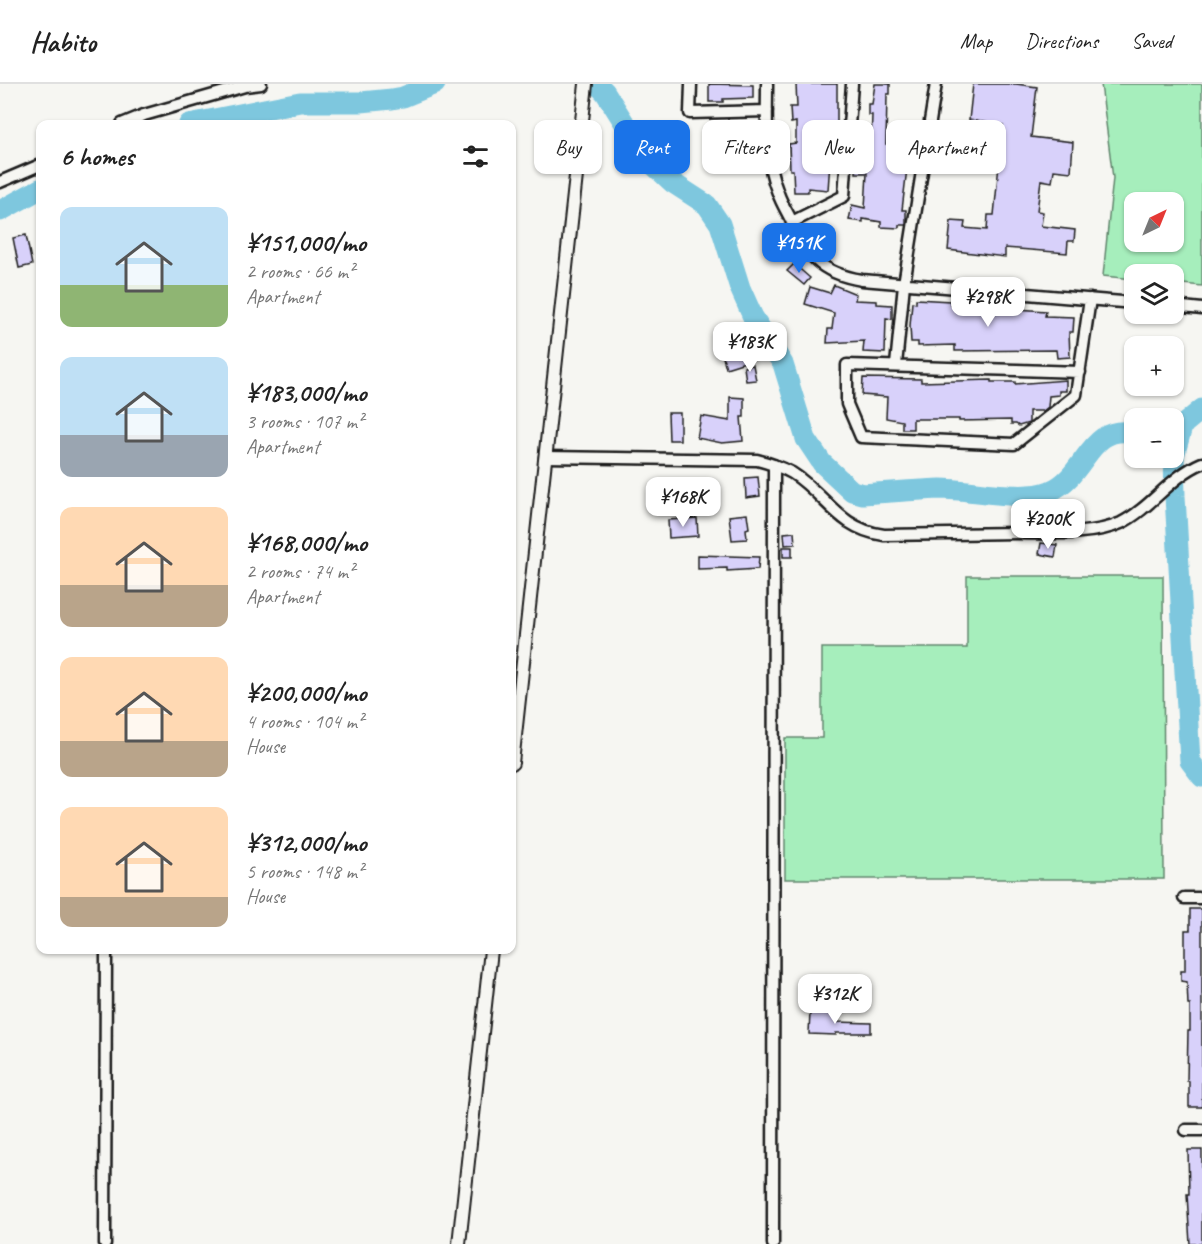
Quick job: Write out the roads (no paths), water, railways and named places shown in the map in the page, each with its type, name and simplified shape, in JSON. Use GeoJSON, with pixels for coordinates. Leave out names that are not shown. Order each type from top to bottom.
{"type":"FeatureCollection","features":[{"type":"Feature","properties":{"kind":"street"},"geometry":{"type":"LineString","coordinates":[[132,120],[244,86],[261,84]]}},
{"type":"Feature","properties":{"kind":"street"},"geometry":{"type":"LineString","coordinates":[[691,84],[690,113],[767,111]]}},
{"type":"Feature","properties":{"kind":"street"},"geometry":{"type":"LineString","coordinates":[[768,84],[767,140],[770,167],[777,192],[803,246],[816,262],[845,278],[1124,302]]}},
{"type":"Feature","properties":{"kind":"street"},"geometry":{"type":"LineString","coordinates":[[792,222],[844,196],[852,84]]}},
{"type":"Feature","properties":{"kind":"street"},"geometry":{"type":"LineString","coordinates":[[896,365],[904,284],[936,84]]}},
{"type":"Feature","properties":{"kind":"street"},"geometry":{"type":"LineString","coordinates":[[516,725],[586,86]]}},
{"type":"Feature","properties":{"kind":"street"},"geometry":{"type":"LineString","coordinates":[[0,182],[36,167]]}},
{"type":"Feature","properties":{"kind":"street"},"geometry":{"type":"LineString","coordinates":[[1080,372],[847,365],[847,404],[861,437],[1014,444],[1076,395],[1080,372],[1090,299]]}},
{"type":"Feature","properties":{"kind":"street"},"geometry":{"type":"LineString","coordinates":[[1184,307],[1202,309]]}},
{"type":"Feature","properties":{"kind":"street"},"geometry":{"type":"LineString","coordinates":[[545,457],[756,460],[793,474],[858,529],[884,535],[1067,533],[1099,529],[1120,523],[1138,512],[1169,485],[1202,464]]}},
{"type":"Feature","properties":{"kind":"street"},"geometry":{"type":"LineString","coordinates":[[773,1244],[774,465]]}},
{"type":"Feature","properties":{"kind":"street"},"geometry":{"type":"LineString","coordinates":[[1184,898],[1202,898]]}},
{"type":"Feature","properties":{"kind":"street"},"geometry":{"type":"LineString","coordinates":[[105,1244],[106,954]]}},
{"type":"Feature","properties":{"kind":"street"},"geometry":{"type":"LineString","coordinates":[[459,1244],[491,954]]}},
{"type":"Feature","properties":{"kind":"street"},"geometry":{"type":"LineString","coordinates":[[1186,1130],[1202,1130]]}},
{"type":"Feature","properties":{"kind":"waterway"},"geometry":{"type":"LineString","coordinates":[[209,120],[300,102],[361,102],[392,99],[435,84]]}},
{"type":"Feature","properties":{"kind":"waterway"},"geometry":{"type":"LineString","coordinates":[[597,84],[605,92],[647,159],[673,183],[707,205],[720,224],[740,288],[753,317],[783,364],[806,439],[822,463],[852,491],[863,494],[941,489],[1012,495],[1039,494],[1062,484],[1097,443],[1107,436],[1124,432]]}},
{"type":"Feature","properties":{"kind":"waterway"},"geometry":{"type":"LineString","coordinates":[[0,211],[36,191]]}},
{"type":"Feature","properties":{"kind":"waterway"},"geometry":{"type":"LineString","coordinates":[[1184,424],[1202,409]]}},
{"type":"Feature","properties":{"kind":"waterway"},"geometry":{"type":"LineString","coordinates":[[1174,468],[1190,761],[1202,777]]}}]}
